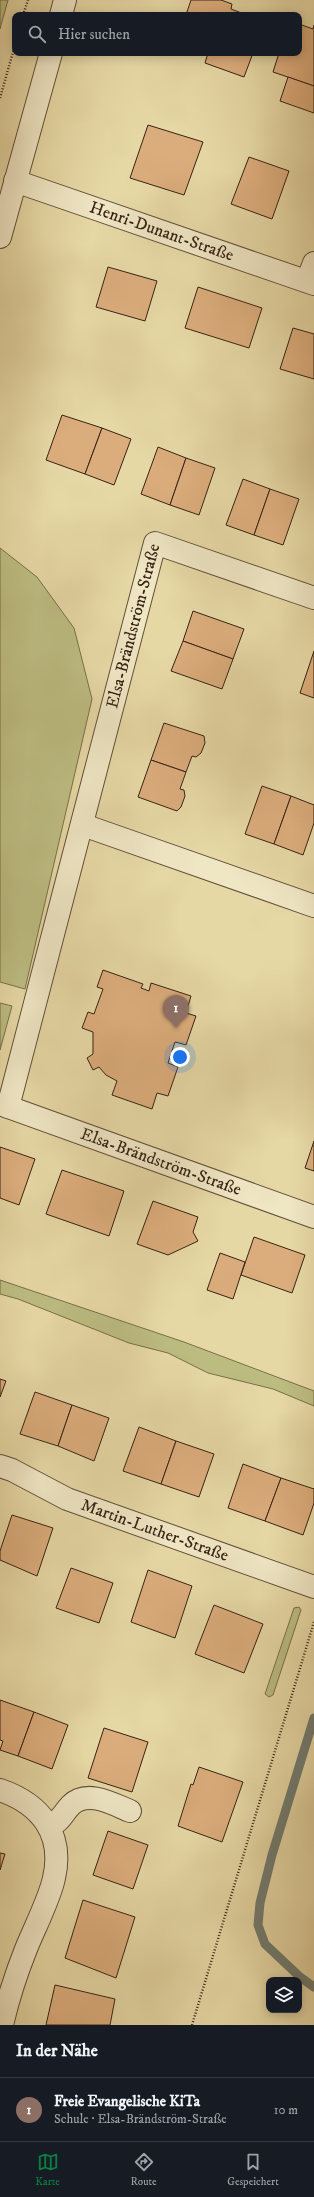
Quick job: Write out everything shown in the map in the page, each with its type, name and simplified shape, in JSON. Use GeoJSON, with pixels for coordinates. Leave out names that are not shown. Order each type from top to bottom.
{"type":"FeatureCollection","features":[{"type":"Feature","properties":{"kind":"street"},"geometry":{"type":"LineString","coordinates":[[62,12],[65,0]]}},
{"type":"Feature","properties":{"kind":"street"},"geometry":{"type":"LineString","coordinates":[[0,237],[49,56]]}},
{"type":"Feature","properties":{"kind":"street","name":"Henri-Dunant-Straße"},"geometry":{"type":"LineString","coordinates":[[15,181],[312,276]]}},
{"type":"Feature","properties":{"kind":"street","name":"Elsa-Brändström-Straße"},"geometry":{"type":"LineString","coordinates":[[314,598],[155,543],[83,825],[4,1106],[314,1218]]}},
{"type":"Feature","properties":{"kind":"street"},"geometry":{"type":"LineString","coordinates":[[83,825],[314,906]]}},
{"type":"Feature","properties":{"kind":"street","name":"Martin-Luther-Straße"},"geometry":{"type":"LineString","coordinates":[[0,1466],[12,1470],[66,1499],[314,1587]]}},
{"type":"Feature","properties":{"kind":"street"},"geometry":{"type":"LineString","coordinates":[[0,1790],[35,1808],[50,1827],[56,1852],[54,1879],[13,1982],[2,2025]]}},
{"type":"Feature","properties":{"kind":"street"},"geometry":{"type":"LineString","coordinates":[[50,1827],[62,1820],[71,1805],[82,1798],[97,1799],[130,1811]]}},
{"type":"Feature","properties":{"kind":"path"},"geometry":{"type":"LineString","coordinates":[[24,12],[28,0]]}},
{"type":"Feature","properties":{"kind":"path"},"geometry":{"type":"LineString","coordinates":[[0,98],[12,56]]}},
{"type":"Feature","properties":{"kind":"path"},"geometry":{"type":"LineString","coordinates":[[192,2025],[314,1622]]}},
{"type":"Feature","properties":{"kind":"green space"},"geometry":{"type":"Polygon","coordinates":[[[0,0],[8,0],[0,29],[0,0]]]}},
{"type":"Feature","properties":{"kind":"green space"},"geometry":{"type":"Polygon","coordinates":[[[0,548],[37,577],[74,628],[92,699],[25,989],[0,982],[0,548]]]}},
{"type":"Feature","properties":{"kind":"green space"},"geometry":{"type":"Polygon","coordinates":[[[0,1003],[12,1006],[0,1050],[0,1003]]]}},
{"type":"Feature","properties":{"kind":"green space"},"geometry":{"type":"Polygon","coordinates":[[[0,1280],[184,1342],[314,1391],[314,1406],[273,1389],[208,1373],[168,1353],[129,1343],[18,1299],[0,1294],[0,1280]]]}},
{"type":"Feature","properties":{"kind":"green space"},"geometry":{"type":"Polygon","coordinates":[[[299,1607],[301,1610],[273,1695],[269,1697],[265,1694],[294,1608],[299,1607]]]}},
{"type":"Feature","properties":{"kind":"building"},"geometry":{"type":"Polygon","coordinates":[[[191,0],[221,0],[232,4],[231,9],[239,12],[187,12],[191,0]]]}},
{"type":"Feature","properties":{"kind":"building"},"geometry":{"type":"Polygon","coordinates":[[[302,25],[313,29],[314,25],[314,86],[273,72],[278,56],[302,56],[302,25]]]}},
{"type":"Feature","properties":{"kind":"building"},"geometry":{"type":"Polygon","coordinates":[[[207,56],[252,56],[244,77],[205,63],[207,56]]]}},
{"type":"Feature","properties":{"kind":"building"},"geometry":{"type":"Polygon","coordinates":[[[288,77],[314,86],[314,113],[280,101],[288,77]]]}},
{"type":"Feature","properties":{"kind":"building"},"geometry":{"type":"Polygon","coordinates":[[[148,125],[203,142],[184,195],[130,178],[148,125]]]}},
{"type":"Feature","properties":{"kind":"building"},"geometry":{"type":"Polygon","coordinates":[[[249,157],[289,171],[272,219],[231,204],[249,157]]]}},
{"type":"Feature","properties":{"kind":"building"},"geometry":{"type":"Polygon","coordinates":[[[108,267],[157,281],[145,321],[96,307],[108,267]]]}},
{"type":"Feature","properties":{"kind":"building"},"geometry":{"type":"Polygon","coordinates":[[[198,287],[262,308],[249,348],[185,328],[198,287]]]}},
{"type":"Feature","properties":{"kind":"building"},"geometry":{"type":"Polygon","coordinates":[[[293,328],[314,334],[314,379],[280,369],[293,328]]]}},
{"type":"Feature","properties":{"kind":"building"},"geometry":{"type":"Polygon","coordinates":[[[62,415],[102,428],[85,474],[46,460],[62,415]]]}},
{"type":"Feature","properties":{"kind":"building"},"geometry":{"type":"Polygon","coordinates":[[[102,428],[131,439],[114,485],[85,474],[102,428]]]}},
{"type":"Feature","properties":{"kind":"building"},"geometry":{"type":"Polygon","coordinates":[[[158,447],[186,458],[170,505],[141,494],[158,447]]]}},
{"type":"Feature","properties":{"kind":"building"},"geometry":{"type":"Polygon","coordinates":[[[186,458],[215,468],[199,515],[170,505],[186,458]]]}},
{"type":"Feature","properties":{"kind":"building"},"geometry":{"type":"Polygon","coordinates":[[[243,479],[270,489],[254,535],[226,525],[243,479]]]}},
{"type":"Feature","properties":{"kind":"building"},"geometry":{"type":"Polygon","coordinates":[[[270,489],[299,499],[283,545],[254,535],[270,489]]]}},
{"type":"Feature","properties":{"kind":"building"},"geometry":{"type":"Polygon","coordinates":[[[193,611],[244,629],[233,659],[183,641],[193,611]]]}},
{"type":"Feature","properties":{"kind":"building"},"geometry":{"type":"Polygon","coordinates":[[[183,641],[233,659],[222,689],[171,671],[183,641]]]}},
{"type":"Feature","properties":{"kind":"building"},"geometry":{"type":"Polygon","coordinates":[[[314,651],[314,698],[300,693],[314,651]]]}},
{"type":"Feature","properties":{"kind":"building"},"geometry":{"type":"Polygon","coordinates":[[[164,723],[204,736],[205,743],[201,753],[196,757],[192,756],[186,772],[151,760],[164,723]]]}},
{"type":"Feature","properties":{"kind":"building"},"geometry":{"type":"Polygon","coordinates":[[[151,760],[186,772],[180,789],[184,790],[185,796],[181,807],[177,811],[138,797],[151,760]]]}},
{"type":"Feature","properties":{"kind":"building"},"geometry":{"type":"Polygon","coordinates":[[[262,786],[291,796],[274,844],[245,834],[262,786]]]}},
{"type":"Feature","properties":{"kind":"building"},"geometry":{"type":"Polygon","coordinates":[[[291,796],[314,805],[314,823],[303,855],[274,844],[291,796]]]}},
{"type":"Feature","properties":{"kind":"building"},"geometry":{"type":"Polygon","coordinates":[[[103,970],[143,984],[141,988],[149,991],[151,983],[191,996],[186,1013],[196,1016],[186,1045],[175,1042],[168,1063],[178,1067],[168,1096],[157,1093],[152,1109],[112,1095],[117,1081],[106,1075],[99,1067],[93,1070],[87,1058],[93,1054],[93,1032],[82,1028],[88,1012],[94,1014],[103,989],[97,987],[103,970]]]}},
{"type":"Feature","properties":{"kind":"building"},"geometry":{"type":"Polygon","coordinates":[[[314,1141],[314,1171],[305,1168],[314,1141]]]}},
{"type":"Feature","properties":{"kind":"building"},"geometry":{"type":"Polygon","coordinates":[[[0,1147],[35,1159],[19,1205],[0,1198],[0,1147]]]}},
{"type":"Feature","properties":{"kind":"building"},"geometry":{"type":"Polygon","coordinates":[[[62,1170],[124,1191],[109,1236],[46,1214],[62,1170]]]}},
{"type":"Feature","properties":{"kind":"building"},"geometry":{"type":"Polygon","coordinates":[[[153,1201],[198,1217],[193,1232],[198,1241],[168,1255],[137,1244],[153,1201]]]}},
{"type":"Feature","properties":{"kind":"building"},"geometry":{"type":"Polygon","coordinates":[[[254,1237],[305,1255],[292,1293],[241,1275],[254,1237]]]}},
{"type":"Feature","properties":{"kind":"building"},"geometry":{"type":"Polygon","coordinates":[[[220,1253],[245,1262],[233,1299],[207,1290],[220,1253]]]}},
{"type":"Feature","properties":{"kind":"building"},"geometry":{"type":"Polygon","coordinates":[[[0,1379],[6,1381],[0,1397],[0,1379]]]}},
{"type":"Feature","properties":{"kind":"building"},"geometry":{"type":"Polygon","coordinates":[[[35,1392],[72,1405],[58,1446],[20,1434],[35,1392]]]}},
{"type":"Feature","properties":{"kind":"building"},"geometry":{"type":"Polygon","coordinates":[[[72,1405],[109,1418],[94,1461],[58,1446],[72,1405]]]}},
{"type":"Feature","properties":{"kind":"building"},"geometry":{"type":"Polygon","coordinates":[[[139,1427],[176,1441],[161,1484],[123,1471],[139,1427]]]}},
{"type":"Feature","properties":{"kind":"building"},"geometry":{"type":"Polygon","coordinates":[[[176,1441],[214,1454],[199,1497],[161,1484],[176,1441]]]}},
{"type":"Feature","properties":{"kind":"building"},"geometry":{"type":"Polygon","coordinates":[[[243,1464],[281,1478],[265,1521],[228,1508],[243,1464]]]}},
{"type":"Feature","properties":{"kind":"building"},"geometry":{"type":"Polygon","coordinates":[[[281,1478],[314,1489],[314,1503],[303,1535],[265,1521],[281,1478]]]}},
{"type":"Feature","properties":{"kind":"building"},"geometry":{"type":"Polygon","coordinates":[[[12,1515],[53,1528],[37,1576],[0,1560],[0,1551],[12,1515]]]}},
{"type":"Feature","properties":{"kind":"building"},"geometry":{"type":"Polygon","coordinates":[[[71,1568],[113,1583],[99,1623],[56,1608],[71,1568]]]}},
{"type":"Feature","properties":{"kind":"building"},"geometry":{"type":"Polygon","coordinates":[[[148,1570],[192,1586],[175,1638],[131,1622],[148,1570]]]}},
{"type":"Feature","properties":{"kind":"building"},"geometry":{"type":"Polygon","coordinates":[[[214,1605],[263,1624],[244,1673],[195,1654],[214,1605]]]}},
{"type":"Feature","properties":{"kind":"building"},"geometry":{"type":"Polygon","coordinates":[[[0,1700],[34,1712],[18,1756],[0,1750],[3,1741],[0,1740],[0,1700]]]}},
{"type":"Feature","properties":{"kind":"building"},"geometry":{"type":"Polygon","coordinates":[[[34,1712],[68,1725],[52,1769],[18,1756],[34,1712]]]}},
{"type":"Feature","properties":{"kind":"building"},"geometry":{"type":"Polygon","coordinates":[[[104,1728],[148,1742],[132,1792],[88,1778],[104,1728]]]}},
{"type":"Feature","properties":{"kind":"building"},"geometry":{"type":"Polygon","coordinates":[[[199,1767],[243,1782],[222,1842],[178,1826],[191,1784],[193,1785],[199,1767]]]}},
{"type":"Feature","properties":{"kind":"building"},"geometry":{"type":"Polygon","coordinates":[[[108,1831],[148,1845],[133,1889],[93,1875],[108,1831]]]}},
{"type":"Feature","properties":{"kind":"building"},"geometry":{"type":"Polygon","coordinates":[[[0,1853],[5,1854],[0,1870],[0,1853]]]}},
{"type":"Feature","properties":{"kind":"building"},"geometry":{"type":"Polygon","coordinates":[[[83,1900],[135,1917],[116,1978],[65,1958],[83,1900]]]}},
{"type":"Feature","properties":{"kind":"building"},"geometry":{"type":"Polygon","coordinates":[[[55,1985],[115,1999],[110,2025],[46,2025],[55,1985]]]}},
{"type":"Feature","properties":{"kind":"waterway"},"geometry":{"type":"LineString","coordinates":[[314,1718],[272,1855],[260,1903],[258,1925],[265,1944],[300,1977],[314,1987]]}},
{"type":"Feature","properties":{"kind":"place","name":"Freie Evangelische KiTa"},"geometry":{"type":"Point","coordinates":[176,1028]}}]}
